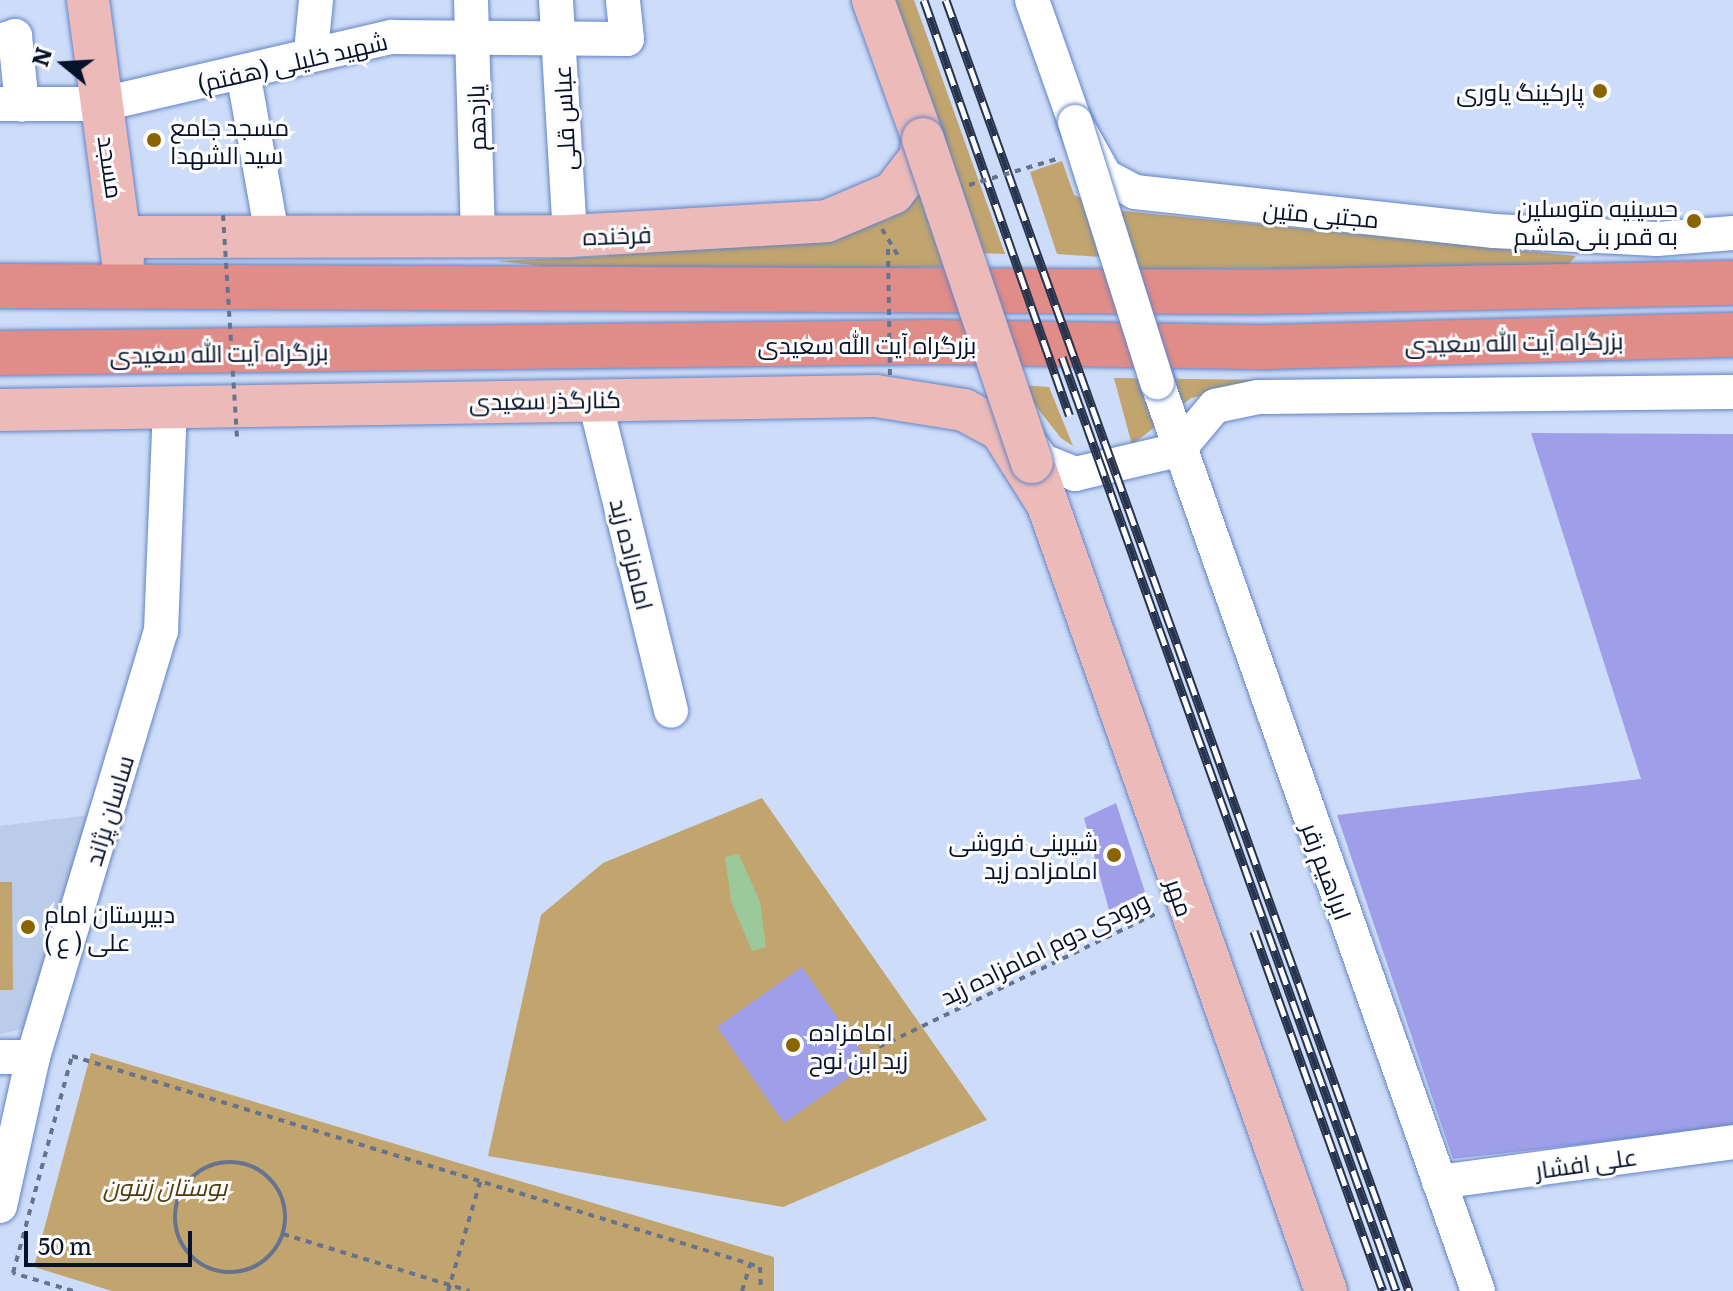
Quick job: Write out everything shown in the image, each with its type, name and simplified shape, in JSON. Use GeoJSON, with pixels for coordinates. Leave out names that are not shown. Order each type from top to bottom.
{"type":"FeatureCollection","features":[{"type":"Feature","properties":{"kind":"highway"},"geometry":{"type":"LineString","coordinates":[[0,286],[123,288],[499,283],[1255,292],[1733,283]]}},
{"type":"Feature","properties":{"kind":"highway","name":"بزرگراه آیت الله سعیدی"},"geometry":{"type":"LineString","coordinates":[[0,353],[934,342],[1268,347],[1733,335]]}},
{"type":"Feature","properties":{"kind":"main road","name":"مسجد"},"geometry":{"type":"LineString","coordinates":[[88,0],[122,237],[123,288]]}},
{"type":"Feature","properties":{"kind":"main road"},"geometry":{"type":"LineString","coordinates":[[873,0],[1045,500]]}},
{"type":"Feature","properties":{"kind":"main road","name":"فرخنده"},"geometry":{"type":"LineString","coordinates":[[122,237],[570,236],[827,221],[893,193],[910,175],[923,139]]}},
{"type":"Feature","properties":{"kind":"main road","name":"کنارگذر سعیدی"},"geometry":{"type":"LineString","coordinates":[[0,410],[906,390],[964,410],[1001,430],[1045,500]]}},
{"type":"Feature","properties":{"kind":"main road","name":"مهر"},"geometry":{"type":"LineString","coordinates":[[1045,500],[1182,901],[1326,1291]]}},
{"type":"Feature","properties":{"kind":"street"},"geometry":{"type":"LineString","coordinates":[[311,52],[316,0]]}},
{"type":"Feature","properties":{"kind":"street","name":"یازدهم"},"geometry":{"type":"LineString","coordinates":[[471,0],[478,235]]}},
{"type":"Feature","properties":{"kind":"street","name":"عباس قلی"},"geometry":{"type":"LineString","coordinates":[[556,0],[570,236]]}},
{"type":"Feature","properties":{"kind":"street","name":"شهید خلیلی (هفتم)"},"geometry":{"type":"LineString","coordinates":[[11,105],[103,104],[243,72],[311,52],[391,37],[627,39],[623,0]]}},
{"type":"Feature","properties":{"kind":"street","name":"مجتبی متین"},"geometry":{"type":"LineString","coordinates":[[1032,0],[1075,122],[1105,176],[1154,196],[1494,231],[1657,239],[1733,233]]}},
{"type":"Feature","properties":{"kind":"street"},"geometry":{"type":"LineString","coordinates":[[0,41],[15,36],[11,105]]}},
{"type":"Feature","properties":{"kind":"street"},"geometry":{"type":"LineString","coordinates":[[243,72],[273,205],[272,235]]}},
{"type":"Feature","properties":{"kind":"street","name":"ابراهیم زقر"},"geometry":{"type":"LineString","coordinates":[[1075,122],[1178,450],[1478,1291]]}},
{"type":"Feature","properties":{"kind":"street"},"geometry":{"type":"LineString","coordinates":[[906,390],[991,400],[1058,472],[1178,450],[1215,406],[1258,397],[1733,392]]}},
{"type":"Feature","properties":{"kind":"street","name":"امامزاده زید"},"geometry":{"type":"LineString","coordinates":[[594,397],[671,711]]}},
{"type":"Feature","properties":{"kind":"street","name":"ساسان پژاند"},"geometry":{"type":"LineString","coordinates":[[0,1206],[17,1057],[161,631],[170,407]]}},
{"type":"Feature","properties":{"kind":"street","name":"علی افشار"},"geometry":{"type":"LineString","coordinates":[[1439,1182],[1733,1142]]}},
{"type":"Feature","properties":{"kind":"path"},"geometry":{"type":"LineString","coordinates":[[962,187],[1064,157]]}},
{"type":"Feature","properties":{"kind":"path"},"geometry":{"type":"LineString","coordinates":[[223,215],[237,438]]}},
{"type":"Feature","properties":{"kind":"path"},"geometry":{"type":"LineString","coordinates":[[898,258],[888,249],[906,390]]}},
{"type":"Feature","properties":{"kind":"path","name":"ورودی دوم امامزاده زید"},"geometry":{"type":"LineString","coordinates":[[879,1047],[1182,901]]}},
{"type":"Feature","properties":{"kind":"path"},"geometry":{"type":"LineString","coordinates":[[73,1291],[13,1273],[72,1056],[760,1267],[761,1291]]}},
{"type":"Feature","properties":{"kind":"path"},"geometry":{"type":"LineString","coordinates":[[210,1164],[247,1164],[277,1186],[283,1234],[249,1270],[212,1269],[182,1248],[176,1199],[189,1178],[210,1164]]}},
{"type":"Feature","properties":{"kind":"path"},"geometry":{"type":"LineString","coordinates":[[448,1288],[480,1181]]}},
{"type":"Feature","properties":{"kind":"path"},"geometry":{"type":"LineString","coordinates":[[283,1234],[448,1288],[470,1291]]}},
{"type":"Feature","properties":{"kind":"path"},"geometry":{"type":"LineString","coordinates":[[742,1291],[750,1264]]}},
{"type":"Feature","properties":{"kind":"shaded area","name":"دبیرستان امام علی ( ع )"},"geometry":{"type":"Polygon","coordinates":[[[89,815],[27,1028],[0,1034],[0,826],[89,815]]]}},
{"type":"Feature","properties":{"kind":"shaded area"},"geometry":{"type":"Polygon","coordinates":[[[739,854],[760,902],[766,947],[752,951],[731,901],[725,857],[739,854]]]}},
{"type":"Feature","properties":{"kind":"green space"},"geometry":{"type":"Polygon","coordinates":[[[886,0],[914,0],[1005,254],[949,252],[949,267],[607,273],[496,261],[609,256],[609,249],[912,201],[886,0]]]}},
{"type":"Feature","properties":{"kind":"green space"},"geometry":{"type":"Polygon","coordinates":[[[1062,161],[1074,195],[1113,210],[1576,256],[1565,268],[1116,269],[1116,258],[1057,254],[1030,172],[1062,161]]]}},
{"type":"Feature","properties":{"kind":"green space"},"geometry":{"type":"Polygon","coordinates":[[[1114,378],[1273,380],[1191,398],[1132,445],[1114,378]]]}},
{"type":"Feature","properties":{"kind":"green space"},"geometry":{"type":"Polygon","coordinates":[[[1019,385],[1049,387],[1073,446],[1061,438],[1019,385]]]}},
{"type":"Feature","properties":{"kind":"green space"},"geometry":{"type":"Polygon","coordinates":[[[762,798],[987,1120],[783,1207],[488,1156],[541,915],[603,863],[762,798]]]}},
{"type":"Feature","properties":{"kind":"green space"},"geometry":{"type":"Polygon","coordinates":[[[0,882],[12,882],[13,990],[0,990],[0,882]]]}},
{"type":"Feature","properties":{"kind":"green space","name":"بوستان زیتون"},"geometry":{"type":"Polygon","coordinates":[[[91,1053],[774,1257],[774,1291],[112,1291],[34,1267],[91,1053]]]}},
{"type":"Feature","properties":{"kind":"building"},"geometry":{"type":"Polygon","coordinates":[[[1531,433],[1733,434],[1733,1127],[1453,1159],[1337,815],[1641,779],[1531,433]]]}},
{"type":"Feature","properties":{"kind":"building","name":"شیرینی فروشی امامزاده زید"},"geometry":{"type":"Polygon","coordinates":[[[1116,803],[1145,892],[1109,910],[1084,818],[1116,803]]]}},
{"type":"Feature","properties":{"kind":"building","name":"امامزاده زید ابن نوح"},"geometry":{"type":"Polygon","coordinates":[[[802,967],[869,1063],[784,1123],[717,1027],[802,967]]]}},
{"type":"Feature","properties":{"kind":"railway"},"geometry":{"type":"LineString","coordinates":[[924,0],[1069,415]]}},
{"type":"Feature","properties":{"kind":"railway"},"geometry":{"type":"LineString","coordinates":[[946,0],[1409,1291]]}},
{"type":"Feature","properties":{"kind":"railway"},"geometry":{"type":"LineString","coordinates":[[1062,357],[1396,1291]]}},
{"type":"Feature","properties":{"kind":"railway"},"geometry":{"type":"LineString","coordinates":[[1254,931],[1383,1291]]}},
{"type":"Feature","properties":{"kind":"place","name":"پارکینگ یاوری"},"geometry":{"type":"Point","coordinates":[1600,91]}},
{"type":"Feature","properties":{"kind":"place","name":"مسجد جامع سید الشهدا"},"geometry":{"type":"Point","coordinates":[154,140]}},
{"type":"Feature","properties":{"kind":"place","name":"حسینیه متوسلین به قمر بنی‌هاشم"},"geometry":{"type":"Point","coordinates":[1694,221]}},
{"type":"Feature","properties":{"kind":"place","name":"شیرینی فروشی امامزاده زید"},"geometry":{"type":"Point","coordinates":[1114,855]}},
{"type":"Feature","properties":{"kind":"place","name":"دبیرستان امام علی ( ع )"},"geometry":{"type":"Point","coordinates":[28,927]}},
{"type":"Feature","properties":{"kind":"place","name":"امامزاده زید ابن نوح"},"geometry":{"type":"Point","coordinates":[793,1045]}}]}
